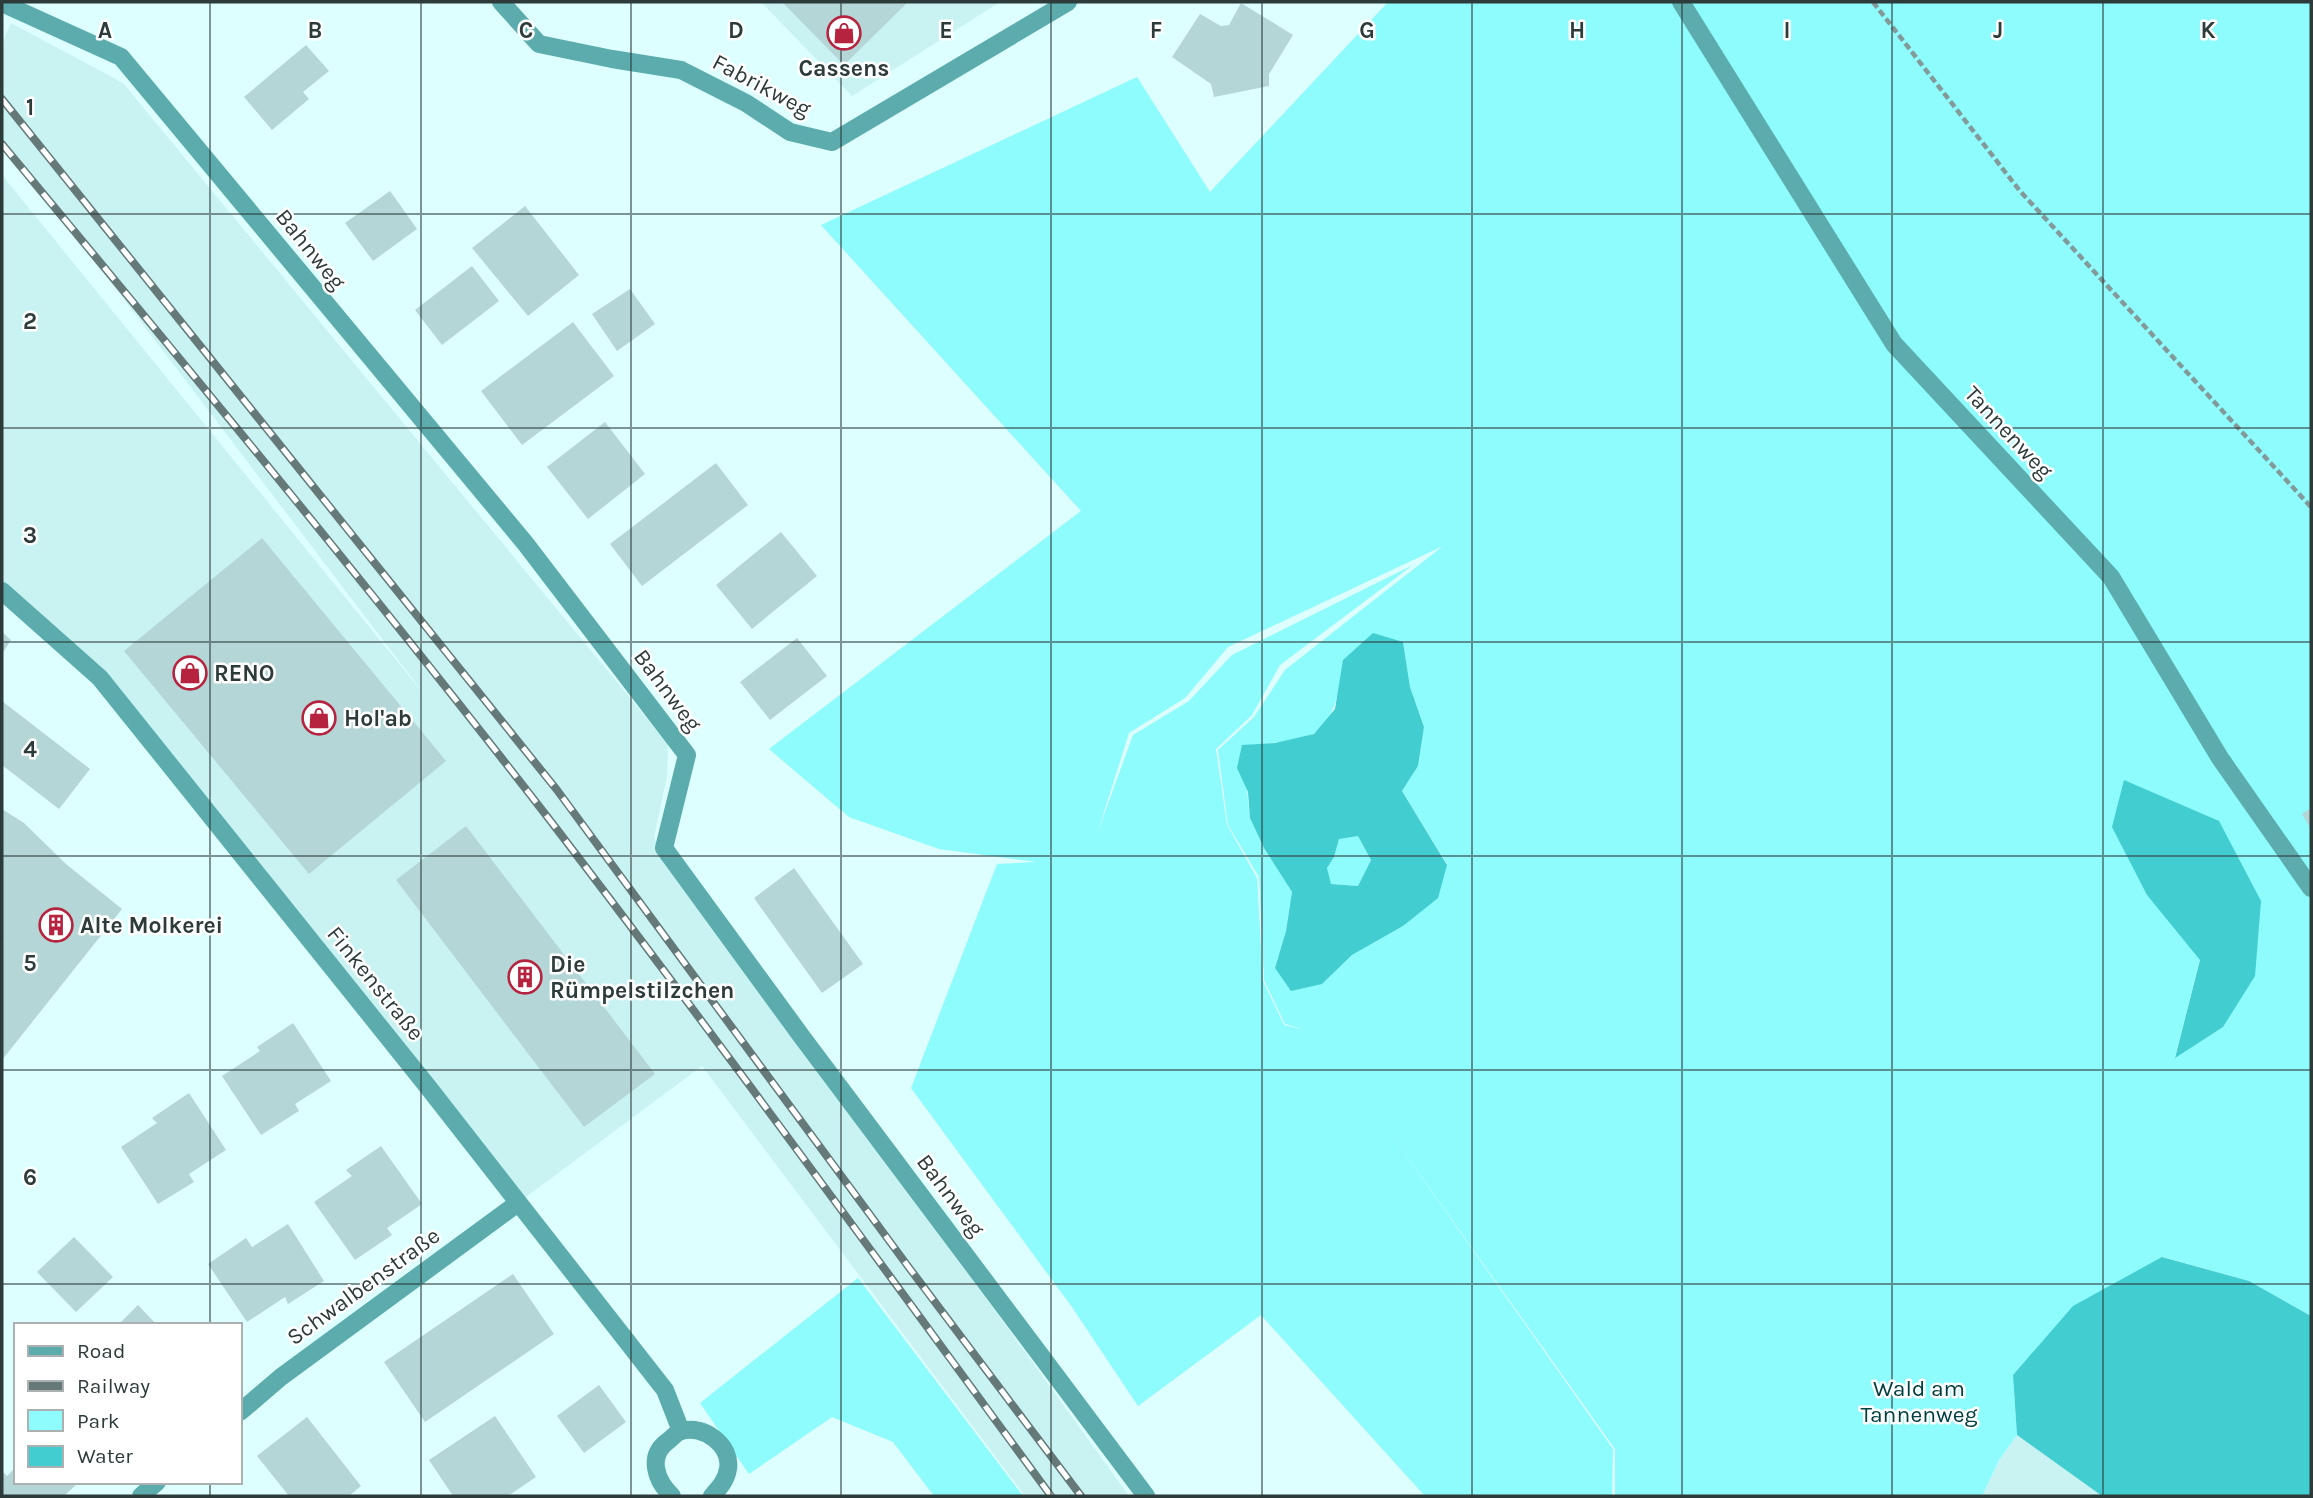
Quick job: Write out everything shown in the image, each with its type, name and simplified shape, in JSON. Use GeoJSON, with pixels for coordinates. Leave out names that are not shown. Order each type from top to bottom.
{"type":"FeatureCollection","features":[{"type":"Feature","properties":{"kind":"street","name":"Fabrikweg"},"geometry":{"type":"LineString","coordinates":[[502,2],[539,44],[681,70],[746,103],[790,132],[832,142],[1068,2]]}},
{"type":"Feature","properties":{"kind":"street","name":"Tannenweg"},"geometry":{"type":"LineString","coordinates":[[1681,2],[1894,344],[2110,578],[2220,758],[2311,888]]}},
{"type":"Feature","properties":{"kind":"street","name":"Bahnweg"},"geometry":{"type":"LineString","coordinates":[[2,3],[121,57],[557,585],[687,755],[664,848],[1146,1496]]}},
{"type":"Feature","properties":{"kind":"street","name":"Finkenstraße"},"geometry":{"type":"LineString","coordinates":[[2,591],[100,678],[665,1390],[681,1431]]}},
{"type":"Feature","properties":{"kind":"street","name":"Schwalbenstraße"},"geometry":{"type":"LineString","coordinates":[[242,1410],[281,1377],[519,1203]]}},
{"type":"Feature","properties":{"kind":"street"},"geometry":{"type":"LineString","coordinates":[[672,1496],[660,1484],[656,1457],[662,1445],[681,1431],[704,1431],[723,1447],[729,1466],[724,1482],[712,1496]]}},
{"type":"Feature","properties":{"kind":"street"},"geometry":{"type":"LineString","coordinates":[[141,1496],[155,1484]]}},
{"type":"Feature","properties":{"kind":"path"},"geometry":{"type":"LineString","coordinates":[[1873,2],[2020,191],[2311,507]]}},
{"type":"Feature","properties":{"kind":"shaded area"},"geometry":{"type":"Polygon","coordinates":[[[761,2],[1000,2],[852,96],[761,2]]]}},
{"type":"Feature","properties":{"kind":"shaded area"},"geometry":{"type":"Polygon","coordinates":[[[11,23],[123,83],[668,744],[667,776],[654,838],[1129,1496],[1025,1496],[702,1066],[518,1203],[100,678],[2,591],[2,175],[427,698],[2,139],[2,43],[11,23]]]}},
{"type":"Feature","properties":{"kind":"shaded area"},"geometry":{"type":"Polygon","coordinates":[[[2017,1435],[2102,1496],[1982,1496],[1999,1460],[2017,1435]]]}},
{"type":"Feature","properties":{"kind":"green space","name":"Wald am Tannenweg"},"geometry":{"type":"Polygon","coordinates":[[[1388,2],[2311,2],[2311,1316],[2249,1281],[2163,1257],[2074,1306],[2013,1375],[2017,1435],[1999,1460],[1982,1496],[1615,1496],[1615,1449],[1384,1124],[1613,1449],[1612,1496],[1425,1496],[1261,1315],[1138,1406],[1072,1307],[911,1088],[997,864],[1036,862],[939,849],[849,817],[769,749],[1081,511],[821,225],[1137,77],[1210,192],[1388,2]],[[1443,546],[1228,647],[1185,698],[1129,733],[1097,834],[1133,735],[1189,701],[1232,655],[1413,565],[1280,665],[1252,715],[1216,749],[1227,825],[1257,878],[1263,981],[1284,1025],[1305,1030],[1285,1024],[1264,980],[1259,877],[1228,825],[1218,750],[1254,717],[1285,670],[1443,546]],[[1403,642],[1339,688],[1327,720],[1313,734],[1289,741],[1242,746],[1250,818],[1264,848],[1292,892],[1286,931],[1275,968],[1322,984],[1352,955],[1403,926],[1447,864],[1402,791],[1418,766],[1424,727],[1410,687],[1403,642]],[[2200,959],[2175,1057],[2223,1027],[2200,959]]]}},
{"type":"Feature","properties":{"kind":"green space"},"geometry":{"type":"Polygon","coordinates":[[[1358,836],[1371,860],[1358,886],[1330,884],[1327,868],[1334,857],[1339,838],[1358,836]]]}},
{"type":"Feature","properties":{"kind":"green space"},"geometry":{"type":"Polygon","coordinates":[[[858,1278],[1023,1496],[934,1496],[893,1442],[832,1417],[749,1474],[700,1403],[858,1278]]]}},
{"type":"Feature","properties":{"kind":"water"},"geometry":{"type":"Polygon","coordinates":[[[1373,633],[1403,642],[1410,687],[1424,727],[1418,766],[1402,791],[1447,865],[1438,898],[1403,926],[1352,955],[1322,984],[1291,991],[1275,968],[1286,931],[1292,892],[1264,848],[1250,818],[1248,792],[1237,768],[1242,745],[1275,743],[1314,734],[1335,709],[1343,660],[1373,633]],[[1358,836],[1339,839],[1334,857],[1327,868],[1331,884],[1358,886],[1371,860],[1358,836]]]}},
{"type":"Feature","properties":{"kind":"water"},"geometry":{"type":"Polygon","coordinates":[[[2124,780],[2219,821],[2261,901],[2255,976],[2223,1027],[2175,1058],[2200,960],[2147,895],[2112,827],[2124,780]]]}},
{"type":"Feature","properties":{"kind":"water"},"geometry":{"type":"Polygon","coordinates":[[[2162,1257],[2249,1281],[2311,1316],[2311,1496],[2102,1496],[2017,1435],[2013,1375],[2073,1306],[2162,1257]]]}},
{"type":"Feature","properties":{"kind":"building","name":"Cassens"},"geometry":{"type":"Polygon","coordinates":[[[782,2],[908,2],[844,65],[782,2]]]}},
{"type":"Feature","properties":{"kind":"building"},"geometry":{"type":"Polygon","coordinates":[[[1241,3],[1293,35],[1269,74],[1269,86],[1214,97],[1211,84],[1172,57],[1200,14],[1221,26],[1229,25],[1241,3]]]}},
{"type":"Feature","properties":{"kind":"building"},"geometry":{"type":"Polygon","coordinates":[[[306,45],[329,71],[303,92],[309,99],[272,130],[244,97],[306,45]]]}},
{"type":"Feature","properties":{"kind":"building"},"geometry":{"type":"Polygon","coordinates":[[[390,191],[417,229],[373,261],[345,223],[390,191]]]}},
{"type":"Feature","properties":{"kind":"building"},"geometry":{"type":"Polygon","coordinates":[[[525,206],[579,275],[528,316],[472,248],[525,206]]]}},
{"type":"Feature","properties":{"kind":"building"},"geometry":{"type":"Polygon","coordinates":[[[472,266],[499,301],[442,345],[415,310],[472,266]]]}},
{"type":"Feature","properties":{"kind":"building"},"geometry":{"type":"Polygon","coordinates":[[[630,289],[655,324],[617,351],[592,314],[630,289]]]}},
{"type":"Feature","properties":{"kind":"building"},"geometry":{"type":"Polygon","coordinates":[[[573,322],[614,376],[522,445],[481,391],[573,322]]]}},
{"type":"Feature","properties":{"kind":"building"},"geometry":{"type":"Polygon","coordinates":[[[605,422],[645,474],[588,519],[547,467],[605,422]]]}},
{"type":"Feature","properties":{"kind":"building"},"geometry":{"type":"Polygon","coordinates":[[[716,463],[748,505],[642,586],[610,544],[716,463]]]}},
{"type":"Feature","properties":{"kind":"building"},"geometry":{"type":"Polygon","coordinates":[[[781,532],[817,576],[752,629],[716,585],[781,532]]]}},
{"type":"Feature","properties":{"kind":"building","name":"Hol'ab"},"geometry":{"type":"Polygon","coordinates":[[[262,538],[446,761],[309,874],[124,651],[262,538]]]}},
{"type":"Feature","properties":{"kind":"building"},"geometry":{"type":"Polygon","coordinates":[[[2,632],[11,640],[2,654],[2,632]]]}},
{"type":"Feature","properties":{"kind":"building"},"geometry":{"type":"Polygon","coordinates":[[[797,638],[827,676],[770,720],[740,682],[797,638]]]}},
{"type":"Feature","properties":{"kind":"building"},"geometry":{"type":"Polygon","coordinates":[[[2,701],[90,769],[59,809],[2,765],[2,701]]]}},
{"type":"Feature","properties":{"kind":"building"},"geometry":{"type":"Polygon","coordinates":[[[2311,808],[2311,829],[2302,814],[2311,808]]]}},
{"type":"Feature","properties":{"kind":"building","name":"Alte Molkerei"},"geometry":{"type":"Polygon","coordinates":[[[2,809],[24,823],[66,864],[122,909],[2,1060],[4,943],[2,809]]]}},
{"type":"Feature","properties":{"kind":"building","name":"Die Rümpelstilzchen"},"geometry":{"type":"Polygon","coordinates":[[[466,826],[655,1074],[584,1127],[396,880],[466,826]]]}},
{"type":"Feature","properties":{"kind":"building"},"geometry":{"type":"Polygon","coordinates":[[[794,868],[863,964],[822,993],[754,898],[794,868]]]}},
{"type":"Feature","properties":{"kind":"building"},"geometry":{"type":"Polygon","coordinates":[[[293,1023],[331,1081],[295,1104],[299,1111],[261,1135],[222,1076],[260,1051],[257,1047],[293,1023]]]}},
{"type":"Feature","properties":{"kind":"building"},"geometry":{"type":"Polygon","coordinates":[[[189,1093],[226,1150],[189,1174],[194,1182],[158,1204],[121,1147],[157,1123],[152,1118],[189,1093]]]}},
{"type":"Feature","properties":{"kind":"building"},"geometry":{"type":"Polygon","coordinates":[[[381,1146],[422,1204],[387,1228],[392,1235],[355,1260],[314,1202],[352,1176],[346,1170],[381,1146]]]}},
{"type":"Feature","properties":{"kind":"building"},"geometry":{"type":"Polygon","coordinates":[[[288,1224],[324,1281],[288,1304],[285,1297],[247,1322],[208,1264],[246,1238],[252,1247],[288,1224]]]}},
{"type":"Feature","properties":{"kind":"building"},"geometry":{"type":"Polygon","coordinates":[[[74,1237],[113,1277],[76,1312],[37,1272],[74,1237]]]}},
{"type":"Feature","properties":{"kind":"building"},"geometry":{"type":"Polygon","coordinates":[[[513,1274],[554,1334],[425,1422],[384,1362],[513,1274]]]}},
{"type":"Feature","properties":{"kind":"building"},"geometry":{"type":"Polygon","coordinates":[[[138,1305],[155,1323],[120,1323],[138,1305]]]}},
{"type":"Feature","properties":{"kind":"building"},"geometry":{"type":"Polygon","coordinates":[[[599,1385],[626,1422],[584,1453],[557,1416],[599,1385]]]}},
{"type":"Feature","properties":{"kind":"building"},"geometry":{"type":"Polygon","coordinates":[[[495,1416],[536,1477],[508,1496],[453,1496],[429,1460],[495,1416]]]}},
{"type":"Feature","properties":{"kind":"building"},"geometry":{"type":"Polygon","coordinates":[[[307,1417],[361,1486],[349,1496],[289,1496],[257,1456],[307,1417]]]}},
{"type":"Feature","properties":{"kind":"building"},"geometry":{"type":"Polygon","coordinates":[[[14,1469],[14,1484],[77,1484],[64,1496],[2,1496],[2,1471],[7,1476],[14,1469]]]}},
{"type":"Feature","properties":{"kind":"railway"},"geometry":{"type":"LineString","coordinates":[[2,99],[557,790],[1081,1496]]}},
{"type":"Feature","properties":{"kind":"railway"},"geometry":{"type":"LineString","coordinates":[[2,144],[347,564],[549,819],[1051,1496]]}},
{"type":"Feature","properties":{"kind":"place","name":"Cassens"},"geometry":{"type":"Point","coordinates":[844,33]}},
{"type":"Feature","properties":{"kind":"place","name":"RENO"},"geometry":{"type":"Point","coordinates":[190,673]}},
{"type":"Feature","properties":{"kind":"place","name":"Hol'ab"},"geometry":{"type":"Point","coordinates":[319,718]}},
{"type":"Feature","properties":{"kind":"place","name":"Alte Molkerei"},"geometry":{"type":"Point","coordinates":[56,925]}},
{"type":"Feature","properties":{"kind":"place","name":"Die Rümpelstilzchen"},"geometry":{"type":"Point","coordinates":[525,977]}}]}
